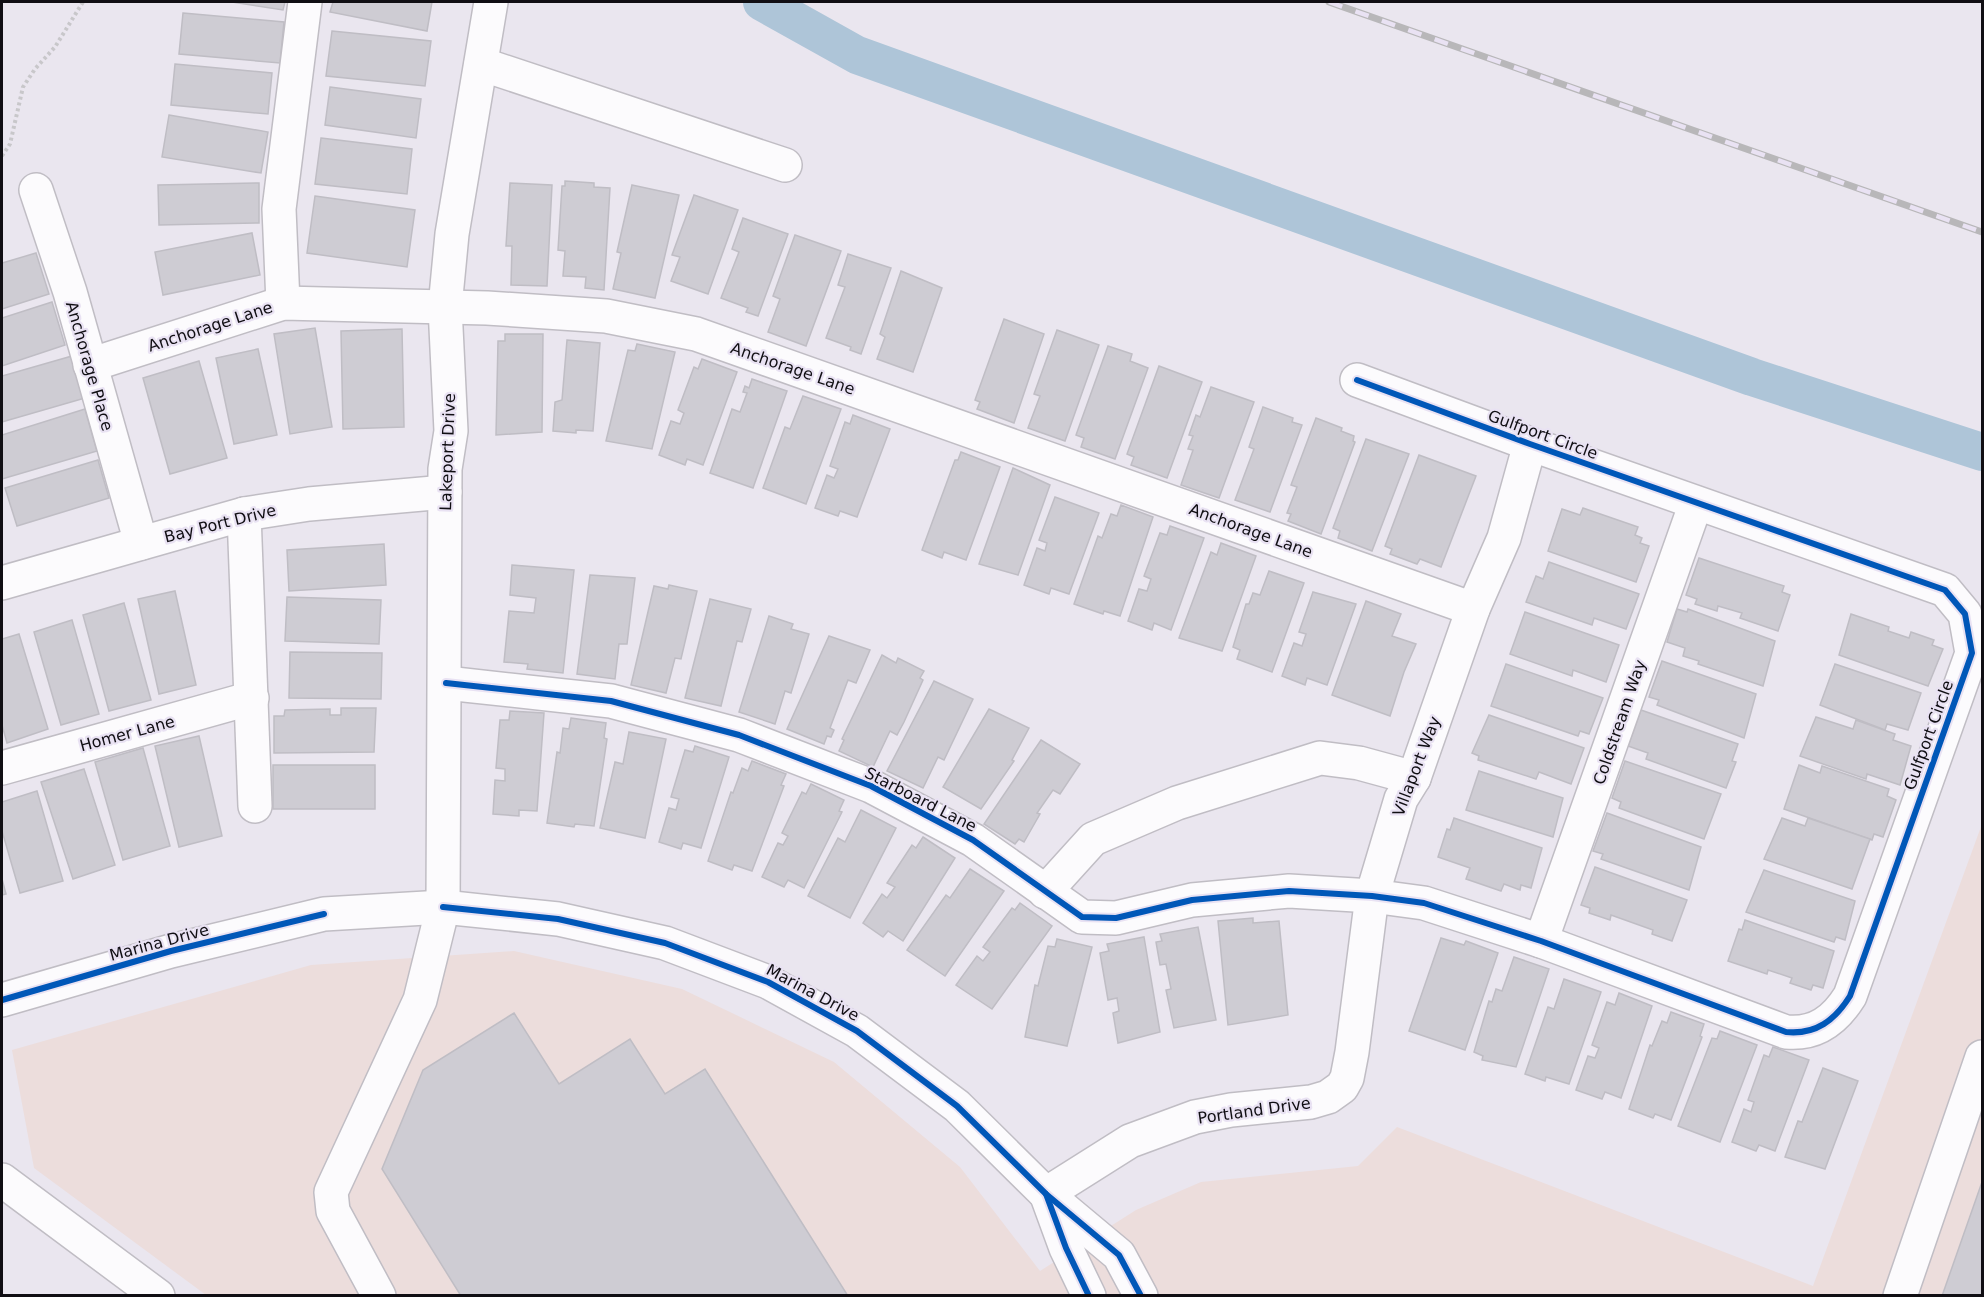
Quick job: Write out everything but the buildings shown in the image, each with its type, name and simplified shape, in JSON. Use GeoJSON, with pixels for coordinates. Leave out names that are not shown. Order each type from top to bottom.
{"type":"FeatureCollection","features":[{"type":"Feature","properties":{"kind":"street"},"geometry":{"type":"LineString","coordinates":[[283,303],[279,209],[305,2]]}},
{"type":"Feature","properties":{"kind":"street","name":"Lakeport Drive"},"geometry":{"type":"LineString","coordinates":[[379,1296],[333,1211],[331,1192],[420,999],[443,907],[446,683],[445,469],[451,431],[445,307],[452,234],[491,2]]}},
{"type":"Feature","properties":{"kind":"street"},"geometry":{"type":"LineString","coordinates":[[481,64],[785,165]]}},
{"type":"Feature","properties":{"kind":"street","name":"Anchorage Place"},"geometry":{"type":"LineString","coordinates":[[36,190],[67,282],[141,543]]}},
{"type":"Feature","properties":{"kind":"street","name":"Anchorage Lane"},"geometry":{"type":"LineString","coordinates":[[90,365],[283,303],[445,307],[606,316],[696,334],[1473,609]]}},
{"type":"Feature","properties":{"kind":"street","name":"Gulfport Circle"},"geometry":{"type":"LineString","coordinates":[[1356,380],[1530,444],[1945,590],[1965,614],[1972,653],[1850,996],[1840,1011],[1826,1025],[1797,1034],[1786,1032],[1541,941],[1424,903],[1372,896]]}},
{"type":"Feature","properties":{"kind":"street","name":"Villaport Way"},"geometry":{"type":"LineString","coordinates":[[1335,1094],[1347,1078],[1372,896],[1401,799],[1413,778],[1473,609],[1504,538],[1530,444]]}},
{"type":"Feature","properties":{"kind":"street","name":"Bay Port Drive"},"geometry":{"type":"LineString","coordinates":[[2,583],[244,514],[309,504],[445,492]]}},
{"type":"Feature","properties":{"kind":"street","name":"Coldstream Way"},"geometry":{"type":"LineString","coordinates":[[1541,941],[1696,502]]}},
{"type":"Feature","properties":{"kind":"street"},"geometry":{"type":"LineString","coordinates":[[244,514],[255,806]]}},
{"type":"Feature","properties":{"kind":"street","name":"Starboard Lane"},"geometry":{"type":"LineString","coordinates":[[446,683],[612,701],[739,735],[871,786],[973,840],[1082,917],[1116,918],[1192,900],[1289,891],[1372,896]]}},
{"type":"Feature","properties":{"kind":"street","name":"Homer Lane"},"geometry":{"type":"LineString","coordinates":[[2,768],[252,698]]}},
{"type":"Feature","properties":{"kind":"street"},"geometry":{"type":"LineString","coordinates":[[1046,892],[1093,839],[1177,803],[1320,758],[1359,763],[1413,778]]}},
{"type":"Feature","properties":{"kind":"street","name":"Marina Drive"},"geometry":{"type":"LineString","coordinates":[[2,1000],[171,951],[324,914],[443,907],[558,919],[665,943],[768,982],[857,1031],[957,1106],[1046,1194],[1119,1255],[1141,1296]]}},
{"type":"Feature","properties":{"kind":"street"},"geometry":{"type":"LineString","coordinates":[[1900,1296],[1983,1057]]}},
{"type":"Feature","properties":{"kind":"street","name":"Portland Drive"},"geometry":{"type":"LineString","coordinates":[[1046,1194],[1130,1141],[1195,1117],[1231,1110],[1311,1102],[1335,1094]]}},
{"type":"Feature","properties":{"kind":"street"},"geometry":{"type":"LineString","coordinates":[[2,1179],[158,1296]]}},
{"type":"Feature","properties":{"kind":"street","name":"Marina Drive"},"geometry":{"type":"LineString","coordinates":[[1046,1194],[1068,1253],[1089,1296]]}},
{"type":"Feature","properties":{"kind":"path"},"geometry":{"type":"LineString","coordinates":[[2,156],[10,144],[23,87],[55,46],[83,2]]}},
{"type":"Feature","properties":{"kind":"shaded area"},"geometry":{"type":"Polygon","coordinates":[[[1982,824],[1982,1295],[206,1295],[34,1168],[12,1050],[311,965],[514,951],[682,989],[834,1062],[960,1167],[1040,1271],[1136,1210],[1201,1182],[1358,1166],[1397,1127],[1813,1286],[1982,824]]]}},
{"type":"Feature","properties":{"kind":"waterway"},"geometry":{"type":"LineString","coordinates":[[762,2],[857,55],[1752,377],[1982,452]]}},
{"type":"Feature","properties":{"kind":"railway"},"geometry":{"type":"LineString","coordinates":[[1329,2],[1982,232]]}},
{"type":"Feature","properties":{"kind":"cycle path"},"geometry":{"type":"LineString","coordinates":[[446,683],[611,701],[739,735],[871,786],[973,840],[1082,917],[1116,918],[1192,900],[1289,891],[1372,896],[1424,903],[1541,941],[1786,1032],[1807,1031],[1831,1019],[1850,996],[1972,653],[1965,614],[1945,590],[1530,444],[1357,380]]}},
{"type":"Feature","properties":{"kind":"cycle path"},"geometry":{"type":"LineString","coordinates":[[443,907],[558,919],[665,943],[768,982],[857,1031],[957,1106],[1046,1194],[1119,1255],[1141,1296]]}},
{"type":"Feature","properties":{"kind":"cycle path"},"geometry":{"type":"LineString","coordinates":[[2,1000],[171,951],[324,914]]}},
{"type":"Feature","properties":{"kind":"cycle path"},"geometry":{"type":"LineString","coordinates":[[1046,1194],[1066,1248],[1089,1296]]}}]}
